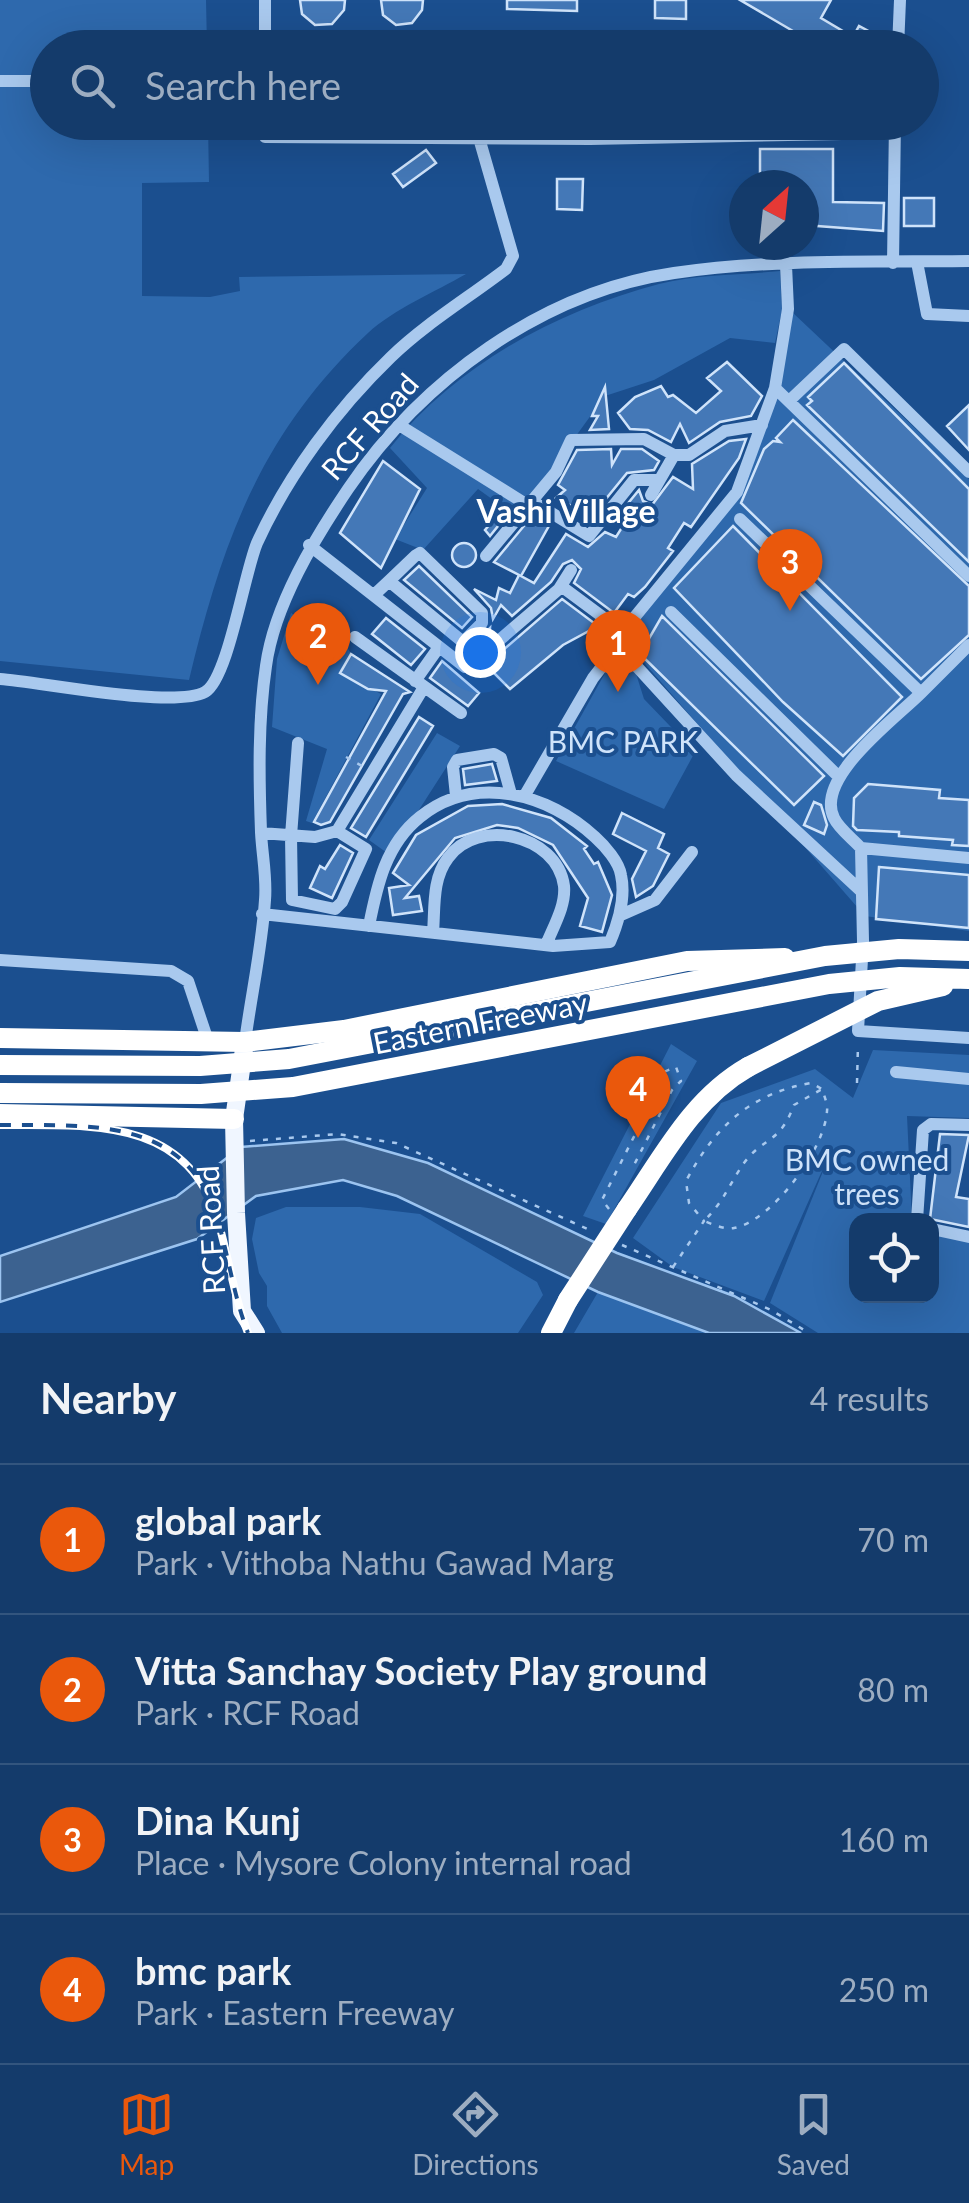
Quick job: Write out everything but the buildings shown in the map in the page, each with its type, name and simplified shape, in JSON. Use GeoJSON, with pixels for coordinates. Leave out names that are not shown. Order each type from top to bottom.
{"type":"FeatureCollection","features":[{"type":"Feature","properties":{"kind":"highway","name":"Eastern Freeway"},"geometry":{"type":"LineString","coordinates":[[0,1065],[200,1066],[289,1059],[824,956],[899,949],[969,951]]}},
{"type":"Feature","properties":{"kind":"highway"},"geometry":{"type":"LineString","coordinates":[[0,1038],[245,1042],[344,1030],[687,961],[824,956]]}},
{"type":"Feature","properties":{"kind":"highway","name":"Eastern Freeway"},"geometry":{"type":"LineString","coordinates":[[0,1093],[201,1094],[293,1087],[829,984],[900,977],[969,979]]}},
{"type":"Feature","properties":{"kind":"highway"},"geometry":{"type":"LineString","coordinates":[[551,1333],[618,1206],[710,1092],[748,1067],[878,1001],[969,979]]}},
{"type":"Feature","properties":{"kind":"highway"},"geometry":{"type":"LineString","coordinates":[[0,1114],[234,1120]]}},
{"type":"Feature","properties":{"kind":"main road","name":"RCF Road"},"geometry":{"type":"LineString","coordinates":[[245,1042],[234,1120],[236,1213],[242,1311],[256,1333]]}},
{"type":"Feature","properties":{"kind":"street"},"geometry":{"type":"LineString","coordinates":[[265,0],[265,30]]}},
{"type":"Feature","properties":{"kind":"street"},"geometry":{"type":"LineString","coordinates":[[899,30],[900,0]]}},
{"type":"Feature","properties":{"kind":"street"},"geometry":{"type":"LineString","coordinates":[[0,81],[30,80]]}},
{"type":"Feature","properties":{"kind":"street"},"geometry":{"type":"LineString","coordinates":[[0,678],[96,692],[185,696],[203,693],[213,684],[223,668],[237,603],[257,544],[294,474],[391,357],[506,270],[514,256],[479,140]]}},
{"type":"Feature","properties":{"kind":"street"},"geometry":{"type":"LineString","coordinates":[[894,263],[895,140]]}},
{"type":"Feature","properties":{"kind":"street","name":"RCF Road"},"geometry":{"type":"LineString","coordinates":[[245,1042],[265,901],[261,833],[266,664],[309,545],[370,457],[399,425],[469,361],[558,307],[673,273],[786,264],[969,261]]}},
{"type":"Feature","properties":{"kind":"street"},"geometry":{"type":"LineString","coordinates":[[917,262],[927,314],[969,316]]}},
{"type":"Feature","properties":{"kind":"street"},"geometry":{"type":"LineString","coordinates":[[518,794],[592,678],[618,646],[623,632],[737,492],[775,388],[788,309],[786,264]]}},
{"type":"Feature","properties":{"kind":"street"},"geometry":{"type":"LineString","coordinates":[[789,401],[844,349],[969,472]]}},
{"type":"Feature","properties":{"kind":"street"},"geometry":{"type":"LineString","coordinates":[[775,388],[969,576]]}},
{"type":"Feature","properties":{"kind":"street"},"geometry":{"type":"LineString","coordinates":[[399,425],[589,536],[634,480],[659,480]]}},
{"type":"Feature","properties":{"kind":"street"},"geometry":{"type":"LineString","coordinates":[[486,556],[556,472],[571,440],[644,439],[674,455],[689,455],[725,431],[762,425]]}},
{"type":"Feature","properties":{"kind":"street"},"geometry":{"type":"LineString","coordinates":[[651,494],[674,455]]}},
{"type":"Feature","properties":{"kind":"street"},"geometry":{"type":"LineString","coordinates":[[740,519],[922,694]]}},
{"type":"Feature","properties":{"kind":"street"},"geometry":{"type":"LineString","coordinates":[[309,545],[465,667]]}},
{"type":"Feature","properties":{"kind":"street"},"geometry":{"type":"LineString","coordinates":[[374,596],[388,581],[415,556],[425,554],[482,613],[482,623],[462,642],[388,581]]}},
{"type":"Feature","properties":{"kind":"street"},"geometry":{"type":"LineString","coordinates":[[496,644],[561,586],[571,570]]}},
{"type":"Feature","properties":{"kind":"street"},"geometry":{"type":"LineString","coordinates":[[561,586],[623,632]]}},
{"type":"Feature","properties":{"kind":"street"},"geometry":{"type":"LineString","coordinates":[[671,612],[837,775]]}},
{"type":"Feature","properties":{"kind":"street"},"geometry":{"type":"LineString","coordinates":[[354,637],[460,713]]}},
{"type":"Feature","properties":{"kind":"street"},"geometry":{"type":"LineString","coordinates":[[969,645],[837,775],[830,794],[833,817],[860,848],[863,941],[858,1031],[969,1038]]}},
{"type":"Feature","properties":{"kind":"street"},"geometry":{"type":"LineString","coordinates":[[618,646],[736,775],[860,890]]}},
{"type":"Feature","properties":{"kind":"street"},"geometry":{"type":"LineString","coordinates":[[261,833],[323,837],[337,832],[374,772],[439,647]]}},
{"type":"Feature","properties":{"kind":"street"},"geometry":{"type":"LineString","coordinates":[[298,743],[290,894],[296,902],[339,906],[366,848],[337,832]]}},
{"type":"Feature","properties":{"kind":"street"},"geometry":{"type":"LineString","coordinates":[[456,796],[454,762],[494,754],[501,758],[518,794]]}},
{"type":"Feature","properties":{"kind":"street"},"geometry":{"type":"LineString","coordinates":[[262,914],[369,926],[546,945],[607,945],[621,915],[621,873],[603,844],[575,818],[518,794],[456,796],[420,817],[390,852],[380,875],[369,926]]}},
{"type":"Feature","properties":{"kind":"street"},"geometry":{"type":"LineString","coordinates":[[434,933],[436,880],[447,858],[462,843],[500,834],[533,844],[564,882],[564,898],[546,945]]}},
{"type":"Feature","properties":{"kind":"street"},"geometry":{"type":"LineString","coordinates":[[860,848],[969,858]]}},
{"type":"Feature","properties":{"kind":"street"},"geometry":{"type":"LineString","coordinates":[[621,915],[656,900],[692,852]]}},
{"type":"Feature","properties":{"kind":"street"},"geometry":{"type":"LineString","coordinates":[[0,960],[171,971],[188,982],[208,1041]]}},
{"type":"Feature","properties":{"kind":"street"},"geometry":{"type":"LineString","coordinates":[[896,1072],[969,1078]]}},
{"type":"Feature","properties":{"kind":"street"},"geometry":{"type":"LineString","coordinates":[[917,1213],[923,1130],[930,1124],[969,1125]]}},
{"type":"Feature","properties":{"kind":"street"},"geometry":{"type":"LineString","coordinates":[[939,1231],[969,1237]]}},
{"type":"Feature","properties":{"kind":"path"},"geometry":{"type":"LineString","coordinates":[[346,757],[374,772]]}},
{"type":"Feature","properties":{"kind":"path"},"geometry":{"type":"LineString","coordinates":[[856,1083],[858,1031]]}},
{"type":"Feature","properties":{"kind":"path"},"geometry":{"type":"LineString","coordinates":[[603,1222],[618,1206],[602,1200],[661,1073],[676,1067],[682,1081],[672,1090],[629,1174]]}},
{"type":"Feature","properties":{"kind":"path"},"geometry":{"type":"LineString","coordinates":[[660,1082],[672,1090]]}},
{"type":"Feature","properties":{"kind":"path"},"geometry":{"type":"LineString","coordinates":[[811,1083],[822,1089],[828,1110],[818,1140],[784,1194],[758,1217],[732,1229],[704,1221],[689,1203],[686,1181],[724,1123],[756,1100],[784,1088],[811,1083]]}},
{"type":"Feature","properties":{"kind":"path"},"geometry":{"type":"LineString","coordinates":[[673,1267],[704,1221],[726,1200],[745,1162],[784,1132],[794,1105],[822,1089]]}},
{"type":"Feature","properties":{"kind":"path"},"geometry":{"type":"LineString","coordinates":[[234,1142],[338,1134],[396,1143],[596,1233]]}},
{"type":"Feature","properties":{"kind":"path"},"geometry":{"type":"LineString","coordinates":[[613,1241],[771,1310],[809,1333]]}},
{"type":"Feature","properties":{"kind":"green space"},"geometry":{"type":"Polygon","coordinates":[[[0,0],[206,0],[207,30],[30,30],[30,140],[208,140],[209,182],[142,183],[142,296],[210,297],[240,291],[239,277],[466,274],[378,324],[331,371],[300,410],[273,450],[232,536],[189,680],[0,661],[0,0]]]}},
{"type":"Feature","properties":{"kind":"green space"},"geometry":{"type":"Polygon","coordinates":[[[780,271],[782,310],[775,343],[730,338],[654,380],[605,396],[517,517],[478,489],[423,550],[395,539],[427,488],[390,448],[416,418],[477,367],[546,326],[621,295],[688,278],[780,271]]]}},
{"type":"Feature","properties":{"kind":"green space","name":"BMC PARK"},"geometry":{"type":"Polygon","coordinates":[[[792,312],[969,479],[969,931],[865,916],[626,642],[644,699],[695,752],[664,809],[556,761],[624,639],[737,492],[792,312]]]}},
{"type":"Feature","properties":{"kind":"green space"},"geometry":{"type":"Polygon","coordinates":[[[291,613],[346,645],[351,654],[341,673],[381,694],[312,823],[306,821],[327,749],[272,727],[277,659],[291,613]]]}},
{"type":"Feature","properties":{"kind":"green space"},"geometry":{"type":"Polygon","coordinates":[[[437,733],[460,746],[390,855],[369,840],[437,733]]]}},
{"type":"Feature","properties":{"kind":"green space"},"geometry":{"type":"Polygon","coordinates":[[[671,1044],[697,1061],[606,1224],[583,1216],[671,1044]]]}},
{"type":"Feature","properties":{"kind":"green space","name":"BMC owned trees"},"geometry":{"type":"Polygon","coordinates":[[[873,1050],[969,1055],[969,1118],[907,1116],[912,1213],[849,1213],[849,1303],[939,1303],[939,1235],[969,1242],[969,1333],[818,1333],[770,1303],[834,1144],[764,1301],[673,1267],[633,1238],[721,1103],[815,1069],[853,1098],[873,1050]]]}},
{"type":"Feature","properties":{"kind":"green space"},"geometry":{"type":"Polygon","coordinates":[[[286,1207],[360,1207],[420,1214],[537,1282],[543,1295],[518,1333],[282,1333],[267,1306],[267,1286],[259,1273],[252,1239],[256,1218],[286,1207]]]}},
{"type":"Feature","properties":{"kind":"green space"},"geometry":{"type":"Polygon","coordinates":[[[598,1292],[709,1333],[574,1333],[598,1292]]]}},
{"type":"Feature","properties":{"kind":"shaded area"},"geometry":{"type":"Polygon","coordinates":[[[344,1139],[428,1163],[617,1253],[734,1296],[801,1333],[709,1333],[598,1292],[397,1196],[343,1180],[256,1196],[197,1239],[0,1302],[0,1256],[176,1197],[241,1147],[344,1139]]]}},
{"type":"Feature","properties":{"kind":"railway"},"geometry":{"type":"LineString","coordinates":[[0,1125],[99,1128],[130,1134],[159,1144],[183,1161],[203,1186],[218,1221],[248,1333]]}},
{"type":"Feature","properties":{"kind":"place","name":"Dina Kunj"},"geometry":{"type":"Point","coordinates":[790,611]}},
{"type":"Feature","properties":{"kind":"place","name":"Vitta Sanchay Society Play ground"},"geometry":{"type":"Point","coordinates":[318,685]}},
{"type":"Feature","properties":{"kind":"place","name":"global park"},"geometry":{"type":"Point","coordinates":[618,692]}},
{"type":"Feature","properties":{"kind":"place","name":"bmc park"},"geometry":{"type":"Point","coordinates":[638,1138]}},
{"type":"Feature","properties":{"kind":"district","name":"Vashi Village"},"geometry":{"type":"Point","coordinates":[566,510]}}]}
